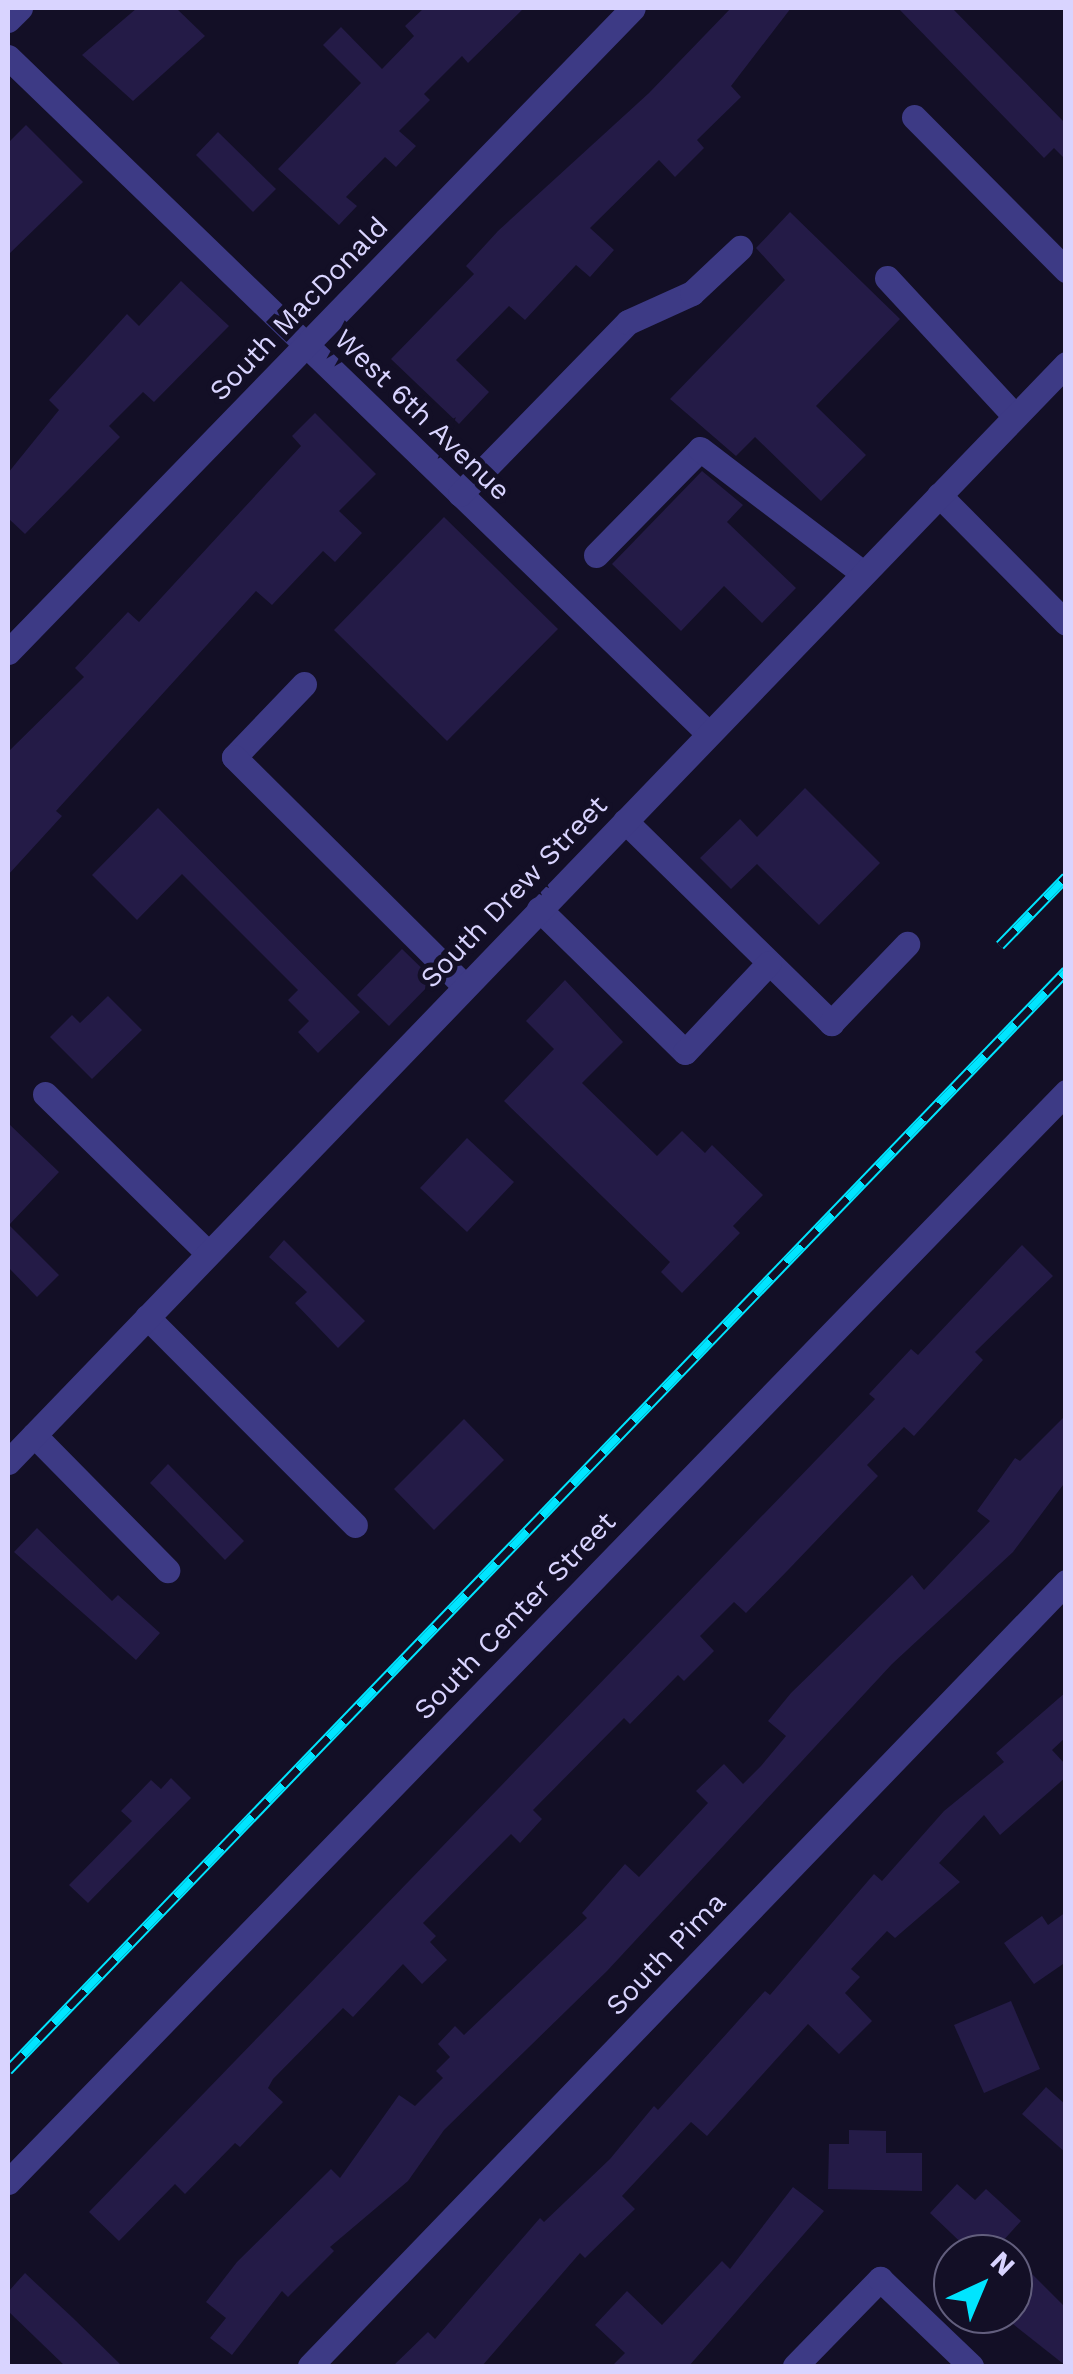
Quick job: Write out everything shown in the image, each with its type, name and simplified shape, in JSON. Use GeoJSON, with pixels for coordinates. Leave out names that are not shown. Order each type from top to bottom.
{"type":"FeatureCollection","features":[{"type":"Feature","properties":{"kind":"street"},"geometry":{"type":"LineString","coordinates":[[8,20],[20,8]]}},
{"type":"Feature","properties":{"kind":"street","name":"South MacDonald"},"geometry":{"type":"LineString","coordinates":[[8,652],[633,8]]}},
{"type":"Feature","properties":{"kind":"street","name":"West 6th Avenue"},"geometry":{"type":"LineString","coordinates":[[8,57],[708,733]]}},
{"type":"Feature","properties":{"kind":"street"},"geometry":{"type":"LineString","coordinates":[[914,117],[1066,270]]}},
{"type":"Feature","properties":{"kind":"street"},"geometry":{"type":"LineString","coordinates":[[460,494],[628,322],[692,293],[740,248]]}},
{"type":"Feature","properties":{"kind":"street"},"geometry":{"type":"LineString","coordinates":[[888,278],[1015,416]]}},
{"type":"Feature","properties":{"kind":"street","name":"South Drew Street"},"geometry":{"type":"LineString","coordinates":[[8,1462],[1066,364]]}},
{"type":"Feature","properties":{"kind":"street"},"geometry":{"type":"LineString","coordinates":[[596,555],[700,449],[863,573]]}},
{"type":"Feature","properties":{"kind":"street"},"geometry":{"type":"LineString","coordinates":[[939,495],[1066,623]]}},
{"type":"Feature","properties":{"kind":"street"},"geometry":{"type":"LineString","coordinates":[[304,684],[234,757],[465,986]]}},
{"type":"Feature","properties":{"kind":"street"},"geometry":{"type":"LineString","coordinates":[[624,821],[830,1023],[907,944]]}},
{"type":"Feature","properties":{"kind":"street"},"geometry":{"type":"LineString","coordinates":[[539,909],[684,1052],[769,962]]}},
{"type":"Feature","properties":{"kind":"street","name":"South Center Street"},"geometry":{"type":"LineString","coordinates":[[8,2182],[1066,1092]]}},
{"type":"Feature","properties":{"kind":"street"},"geometry":{"type":"LineString","coordinates":[[46,1094],[208,1253]]}},
{"type":"Feature","properties":{"kind":"street"},"geometry":{"type":"LineString","coordinates":[[147,1316],[355,1525]]}},
{"type":"Feature","properties":{"kind":"street"},"geometry":{"type":"LineString","coordinates":[[34,1435],[167,1570]]}},
{"type":"Feature","properties":{"kind":"street","name":"South Pima"},"geometry":{"type":"LineString","coordinates":[[310,2366],[1066,1582]]}},
{"type":"Feature","properties":{"kind":"street"},"geometry":{"type":"LineString","coordinates":[[795,2366],[880,2279],[970,2366]]}},
{"type":"Feature","properties":{"kind":"building"},"geometry":{"type":"Polygon","coordinates":[[[137,8],[176,8],[205,36],[133,101],[82,55],[137,8]]]}},
{"type":"Feature","properties":{"kind":"building"},"geometry":{"type":"Polygon","coordinates":[[[424,8],[524,8],[468,63],[462,56],[424,94],[430,100],[399,131],[416,146],[396,167],[385,157],[346,197],[357,206],[339,225],[278,169],[361,83],[323,45],[341,27],[382,69],[414,36],[405,26],[424,8]]]}},
{"type":"Feature","properties":{"kind":"building"},"geometry":{"type":"Polygon","coordinates":[[[731,8],[791,8],[731,86],[741,97],[697,140],[704,148],[675,177],[659,160],[590,228],[614,250],[590,277],[576,265],[525,320],[509,306],[456,360],[489,392],[459,424],[391,359],[474,274],[466,266],[498,231],[649,93],[731,8]]]}},
{"type":"Feature","properties":{"kind":"building"},"geometry":{"type":"Polygon","coordinates":[[[898,8],[952,8],[1066,124],[1066,160],[1054,148],[1044,158],[898,8]]]}},
{"type":"Feature","properties":{"kind":"building"},"geometry":{"type":"Polygon","coordinates":[[[26,125],[83,182],[8,255],[8,143],[26,125]]]}},
{"type":"Feature","properties":{"kind":"building"},"geometry":{"type":"Polygon","coordinates":[[[218,132],[276,189],[253,212],[196,155],[218,132]]]}},
{"type":"Feature","properties":{"kind":"building"},"geometry":{"type":"Polygon","coordinates":[[[790,212],[900,319],[816,406],[866,455],[821,501],[755,437],[736,456],[670,399],[785,280],[756,248],[790,212]]]}},
{"type":"Feature","properties":{"kind":"building"},"geometry":{"type":"Polygon","coordinates":[[[181,281],[229,326],[154,402],[143,392],[109,426],[120,437],[25,534],[8,518],[8,473],[59,410],[49,400],[127,314],[139,326],[181,281]]]}},
{"type":"Feature","properties":{"kind":"building"},"geometry":{"type":"Polygon","coordinates":[[[315,413],[376,474],[339,511],[362,533],[335,562],[323,551],[272,605],[256,591],[56,811],[62,816],[8,875],[8,752],[84,677],[75,668],[128,612],[139,622],[301,446],[292,436],[315,413]]]}},
{"type":"Feature","properties":{"kind":"building"},"geometry":{"type":"Polygon","coordinates":[[[702,471],[743,505],[727,522],[796,588],[762,623],[724,586],[681,631],[612,564],[702,471]]]}},
{"type":"Feature","properties":{"kind":"building"},"geometry":{"type":"Polygon","coordinates":[[[444,517],[558,629],[447,741],[334,630],[444,517]]]}},
{"type":"Feature","properties":{"kind":"building"},"geometry":{"type":"Polygon","coordinates":[[[805,788],[880,863],[819,925],[757,864],[731,889],[700,858],[740,819],[757,837],[805,788]]]}},
{"type":"Feature","properties":{"kind":"building"},"geometry":{"type":"Polygon","coordinates":[[[158,808],[360,1012],[318,1053],[298,1032],[309,1021],[288,1000],[298,990],[182,874],[137,920],[92,875],[158,808]]]}},
{"type":"Feature","properties":{"kind":"building"},"geometry":{"type":"Polygon","coordinates":[[[402,949],[434,980],[389,1026],[357,995],[402,949]]]}},
{"type":"Feature","properties":{"kind":"building"},"geometry":{"type":"Polygon","coordinates":[[[565,980],[623,1042],[582,1083],[657,1156],[682,1131],[705,1153],[712,1145],[763,1195],[733,1226],[740,1233],[682,1293],[661,1272],[670,1262],[504,1101],[554,1049],[526,1021],[565,980]]]}},
{"type":"Feature","properties":{"kind":"building"},"geometry":{"type":"Polygon","coordinates":[[[108,996],[142,1030],[92,1079],[50,1037],[72,1015],[80,1023],[108,996]]]}},
{"type":"Feature","properties":{"kind":"building"},"geometry":{"type":"Polygon","coordinates":[[[8,1123],[59,1172],[9,1225],[59,1275],[37,1297],[8,1267],[8,1123]]]}},
{"type":"Feature","properties":{"kind":"building"},"geometry":{"type":"Polygon","coordinates":[[[467,1138],[514,1182],[467,1232],[420,1188],[467,1138]]]}},
{"type":"Feature","properties":{"kind":"building"},"geometry":{"type":"Polygon","coordinates":[[[284,1240],[365,1321],[338,1348],[295,1303],[307,1292],[269,1257],[284,1240]]]}},
{"type":"Feature","properties":{"kind":"building"},"geometry":{"type":"Polygon","coordinates":[[[1022,1245],[1053,1276],[975,1352],[983,1360],[914,1436],[904,1427],[867,1465],[878,1476],[746,1613],[734,1602],[700,1636],[714,1651],[684,1681],[678,1675],[630,1724],[624,1718],[533,1810],[542,1819],[520,1843],[511,1834],[423,1923],[436,1936],[430,1942],[447,1960],[422,1984],[403,1964],[353,2017],[343,2008],[273,2079],[268,2088],[283,2102],[240,2147],[235,2143],[185,2194],[175,2184],[119,2241],[89,2212],[875,1399],[869,1394],[911,1349],[918,1355],[1022,1245]]]}},
{"type":"Feature","properties":{"kind":"building"},"geometry":{"type":"Polygon","coordinates":[[[1066,1415],[1066,1481],[1013,1552],[892,1664],[607,1971],[444,2130],[408,2181],[330,2247],[334,2251],[288,2297],[282,2291],[232,2355],[210,2338],[226,2318],[206,2302],[237,2262],[331,2169],[340,2178],[399,2095],[415,2106],[443,2078],[436,2071],[450,2057],[438,2044],[455,2026],[464,2035],[587,1918],[582,1913],[625,1864],[639,1877],[708,1803],[696,1791],[724,1764],[743,1784],[761,1766],[786,1736],[768,1721],[791,1693],[912,1575],[924,1590],[990,1521],[977,1511],[1015,1458],[1020,1461],[1066,1415]]]}},
{"type":"Feature","properties":{"kind":"building"},"geometry":{"type":"Polygon","coordinates":[[[464,1419],[504,1460],[434,1530],[394,1489],[464,1419]]]}},
{"type":"Feature","properties":{"kind":"building"},"geometry":{"type":"Polygon","coordinates":[[[168,1464],[244,1541],[225,1560],[150,1483],[168,1464]]]}},
{"type":"Feature","properties":{"kind":"building"},"geometry":{"type":"Polygon","coordinates":[[[37,1528],[112,1601],[118,1595],[160,1633],[136,1660],[14,1552],[37,1528]]]}},
{"type":"Feature","properties":{"kind":"building"},"geometry":{"type":"Polygon","coordinates":[[[1066,1692],[1066,1737],[1052,1750],[1066,1765],[1066,1777],[1000,1835],[984,1815],[939,1863],[960,1882],[895,1938],[887,1931],[851,1969],[860,1977],[845,1993],[872,2021],[839,2054],[808,2024],[707,2136],[691,2122],[622,2196],[635,2209],[585,2258],[580,2253],[482,2366],[393,2366],[428,2332],[435,2339],[540,2218],[544,2222],[610,2159],[654,2106],[658,2110],[765,1991],[770,1995],[874,1874],[882,1881],[944,1811],[1004,1762],[996,1753],[1066,1692]]]}},
{"type":"Feature","properties":{"kind":"building"},"geometry":{"type":"Polygon","coordinates":[[[171,1778],[191,1798],[88,1903],[69,1885],[132,1821],[121,1811],[151,1780],[161,1789],[171,1778]]]}},
{"type":"Feature","properties":{"kind":"building"},"geometry":{"type":"Polygon","coordinates":[[[1066,1912],[1066,1962],[1034,1984],[1004,1943],[1042,1916],[1048,1925],[1066,1912]]]}},
{"type":"Feature","properties":{"kind":"building"},"geometry":{"type":"Polygon","coordinates":[[[1011,2001],[1040,2069],[984,2093],[954,2025],[1011,2001]]]}},
{"type":"Feature","properties":{"kind":"building"},"geometry":{"type":"Polygon","coordinates":[[[1046,2087],[1066,2105],[1066,2153],[1022,2114],[1046,2087]]]}},
{"type":"Feature","properties":{"kind":"building"},"geometry":{"type":"Polygon","coordinates":[[[849,2130],[886,2131],[886,2153],[922,2153],[922,2191],[828,2189],[829,2144],[849,2144],[849,2130]]]}},
{"type":"Feature","properties":{"kind":"building"},"geometry":{"type":"Polygon","coordinates":[[[957,2184],[975,2200],[986,2189],[1021,2221],[1009,2234],[952,2234],[930,2213],[957,2184]]]}},
{"type":"Feature","properties":{"kind":"building"},"geometry":{"type":"Polygon","coordinates":[[[793,2187],[824,2211],[689,2366],[612,2366],[625,2353],[595,2325],[627,2291],[662,2325],[722,2261],[730,2269],[793,2187]]]}},
{"type":"Feature","properties":{"kind":"building"},"geometry":{"type":"Polygon","coordinates":[[[25,2273],[122,2366],[65,2366],[8,2311],[8,2292],[25,2273]]]}},
{"type":"Feature","properties":{"kind":"building"},"geometry":{"type":"Polygon","coordinates":[[[1033,2275],[1066,2308],[1066,2366],[1026,2334],[1033,2334],[1033,2275]]]}},
{"type":"Feature","properties":{"kind":"railway"},"geometry":{"type":"LineString","coordinates":[[1000,945],[1066,877]]}},
{"type":"Feature","properties":{"kind":"railway"},"geometry":{"type":"LineString","coordinates":[[8,2070],[1066,971]]}}]}
